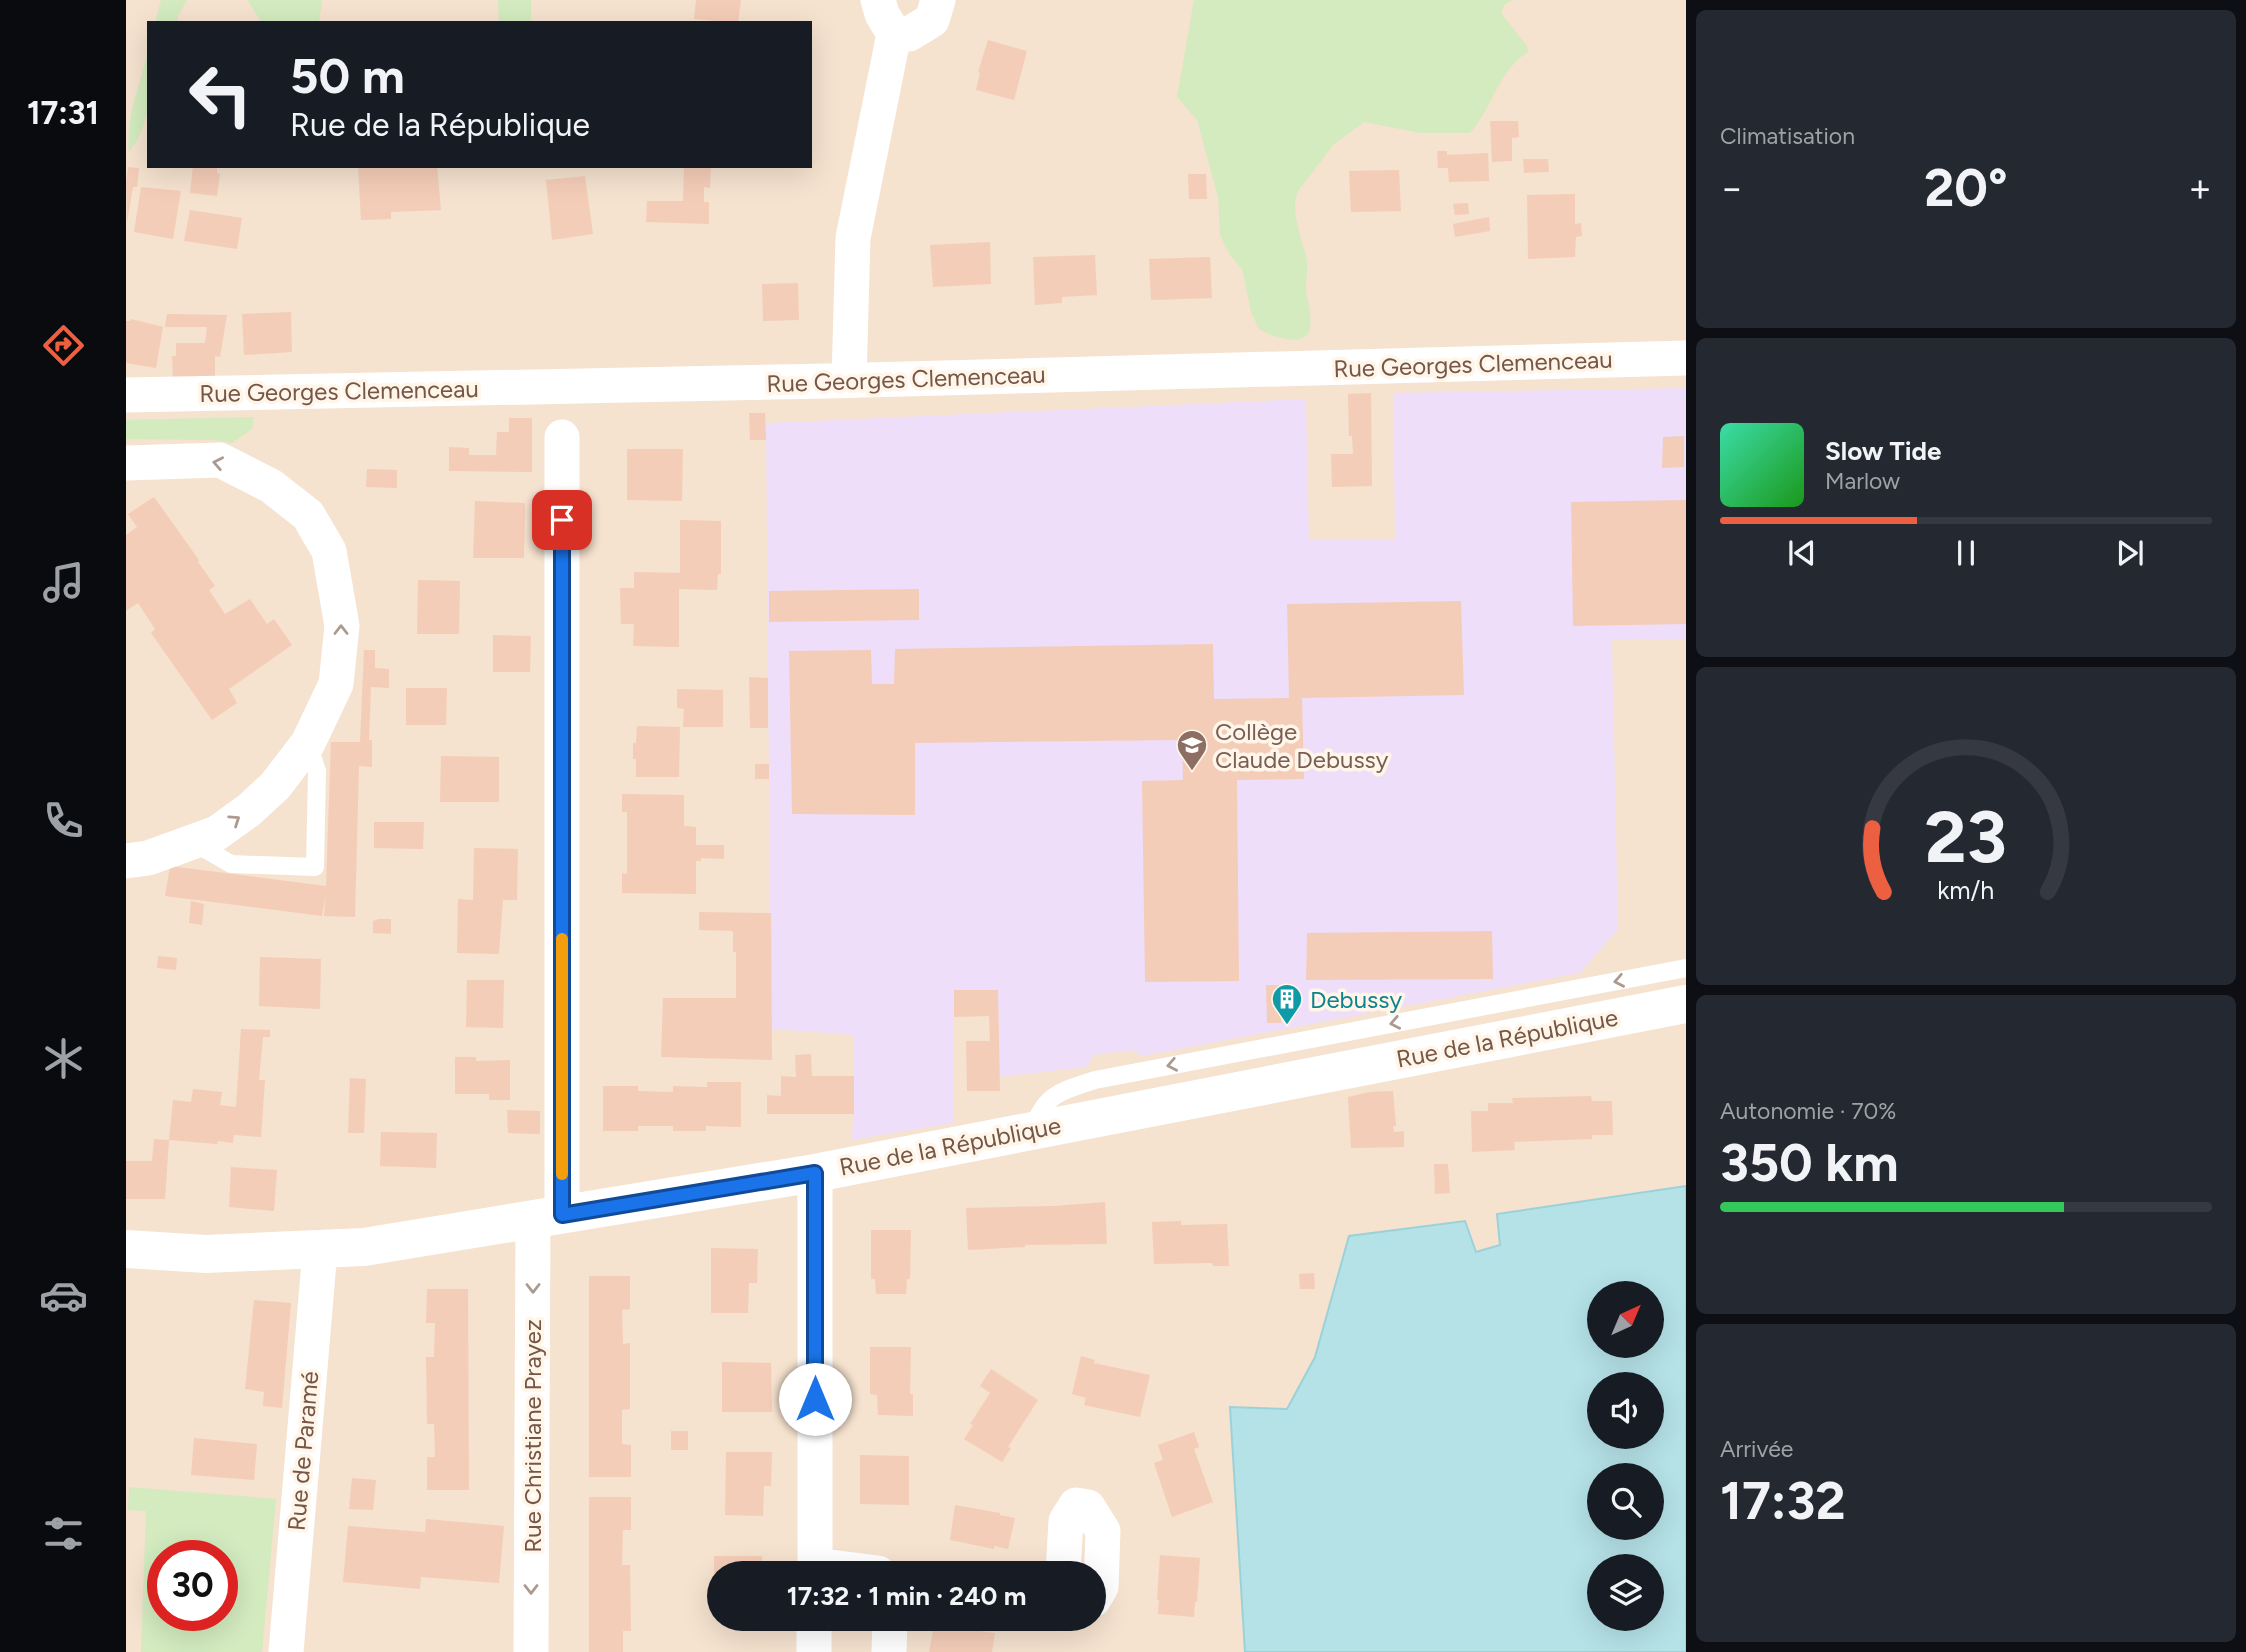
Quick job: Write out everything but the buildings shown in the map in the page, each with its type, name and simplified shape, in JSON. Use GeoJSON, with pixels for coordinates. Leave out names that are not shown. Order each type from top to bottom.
{"type":"FeatureCollection","features":[{"type":"Feature","properties":{"kind":"street"},"geometry":{"type":"LineString","coordinates":[[849,380],[853,238],[894,34],[878,0]]}},
{"type":"Feature","properties":{"kind":"street"},"geometry":{"type":"LineString","coordinates":[[894,34],[909,34],[932,20],[937,0]]}},
{"type":"Feature","properties":{"kind":"street","name":"Rue Georges Clemenceau"},"geometry":{"type":"LineString","coordinates":[[126,395],[849,380],[1686,358]]}},
{"type":"Feature","properties":{"kind":"street","name":"Rue Christiane Prayez"},"geometry":{"type":"LineString","coordinates":[[531,1652],[548,1217],[562,437]]}},
{"type":"Feature","properties":{"kind":"street"},"geometry":{"type":"LineString","coordinates":[[126,463],[220,460],[271,486],[308,515],[329,551],[342,626],[336,684],[308,743],[275,786],[249,810],[217,833],[148,858],[126,861]]}},
{"type":"Feature","properties":{"kind":"street","name":"Rue de la République"},"geometry":{"type":"LineString","coordinates":[[126,1248],[206,1254],[364,1247],[815,1173],[1686,1004]]}},
{"type":"Feature","properties":{"kind":"street"},"geometry":{"type":"LineString","coordinates":[[815,1173],[815,1561]]}},
{"type":"Feature","properties":{"kind":"street","name":"Rue de Paramé"},"geometry":{"type":"LineString","coordinates":[[286,1652],[320,1250]]}},
{"type":"Feature","properties":{"kind":"street"},"geometry":{"type":"LineString","coordinates":[[1064,1561],[1066,1521],[1076,1505],[1088,1507],[1103,1531],[1102,1561]]}},
{"type":"Feature","properties":{"kind":"street"},"geometry":{"type":"LineString","coordinates":[[814,1631],[814,1652]]}},
{"type":"Feature","properties":{"kind":"street"},"geometry":{"type":"LineString","coordinates":[[889,1652],[890,1631]]}},
{"type":"Feature","properties":{"kind":"lane"},"geometry":{"type":"LineString","coordinates":[[193,842],[231,864],[315,867],[317,771],[308,743]]}},
{"type":"Feature","properties":{"kind":"lane"},"geometry":{"type":"LineString","coordinates":[[1033,1130],[1038,1112],[1058,1092],[1095,1080],[1686,968]]}},
{"type":"Feature","properties":{"kind":"shaded area"},"geometry":{"type":"Polygon","coordinates":[[[126,0],[1686,0],[1686,1652],[126,1652],[126,0]]]}},
{"type":"Feature","properties":{"kind":"shaded area","name":"Collège Claude Debussy"},"geometry":{"type":"Polygon","coordinates":[[[1686,388],[1686,639],[1612,639],[1618,929],[1580,973],[1142,1056],[1132,1050],[1093,1055],[1087,1067],[999,1077],[998,990],[954,1017],[953,1123],[851,1140],[854,1114],[853,1035],[771,1029],[766,423],[1306,399],[1309,540],[1395,539],[1393,393],[1686,388]]]}},
{"type":"Feature","properties":{"kind":"green space"},"geometry":{"type":"Polygon","coordinates":[[[161,0],[187,0],[178,21],[156,21],[161,0]]]}},
{"type":"Feature","properties":{"kind":"green space"},"geometry":{"type":"Polygon","coordinates":[[[247,0],[322,0],[319,21],[261,21],[247,0]]]}},
{"type":"Feature","properties":{"kind":"green space"},"geometry":{"type":"Polygon","coordinates":[[[498,0],[531,0],[531,21],[499,21],[498,0]]]}},
{"type":"Feature","properties":{"kind":"green space"},"geometry":{"type":"Polygon","coordinates":[[[1194,0],[1513,0],[1505,4],[1501,13],[1527,46],[1528,52],[1510,68],[1470,133],[1421,133],[1364,122],[1334,144],[1298,191],[1295,208],[1307,261],[1306,288],[1310,318],[1308,334],[1303,338],[1279,338],[1259,329],[1251,312],[1242,269],[1230,255],[1220,235],[1218,197],[1197,120],[1177,97],[1194,0]]]}},
{"type":"Feature","properties":{"kind":"green space"},"geometry":{"type":"Polygon","coordinates":[[[147,56],[146,116],[143,128],[129,152],[130,125],[134,99],[147,56]]]}},
{"type":"Feature","properties":{"kind":"green space"},"geometry":{"type":"Polygon","coordinates":[[[254,417],[252,429],[232,443],[215,440],[126,439],[126,420],[254,417]]]}},
{"type":"Feature","properties":{"kind":"green space"},"geometry":{"type":"Polygon","coordinates":[[[129,1487],[276,1499],[262,1652],[141,1652],[146,1511],[128,1510],[129,1487]]]}},
{"type":"Feature","properties":{"kind":"water"},"geometry":{"type":"Polygon","coordinates":[[[1686,1186],[1686,1652],[1245,1652],[1230,1407],[1287,1409],[1315,1357],[1349,1236],[1465,1221],[1476,1252],[1500,1245],[1497,1214],[1686,1186]]]}},
{"type":"Feature","properties":{"kind":"slow traffic"},"geometry":{"type":"LineString","coordinates":[[562,939],[562,1174]]}},
{"type":"Feature","properties":{"kind":"place","name":"Collège Claude Debussy"},"geometry":{"type":"Point","coordinates":[1192,772]}},
{"type":"Feature","properties":{"kind":"place","name":"Debussy"},"geometry":{"type":"Point","coordinates":[1287,1026]}},
{"type":"Feature","properties":{"kind":"route"},"geometry":{"type":"LineString","coordinates":[[562,520],[562,1215],[815,1173],[815,1399]]}}]}
